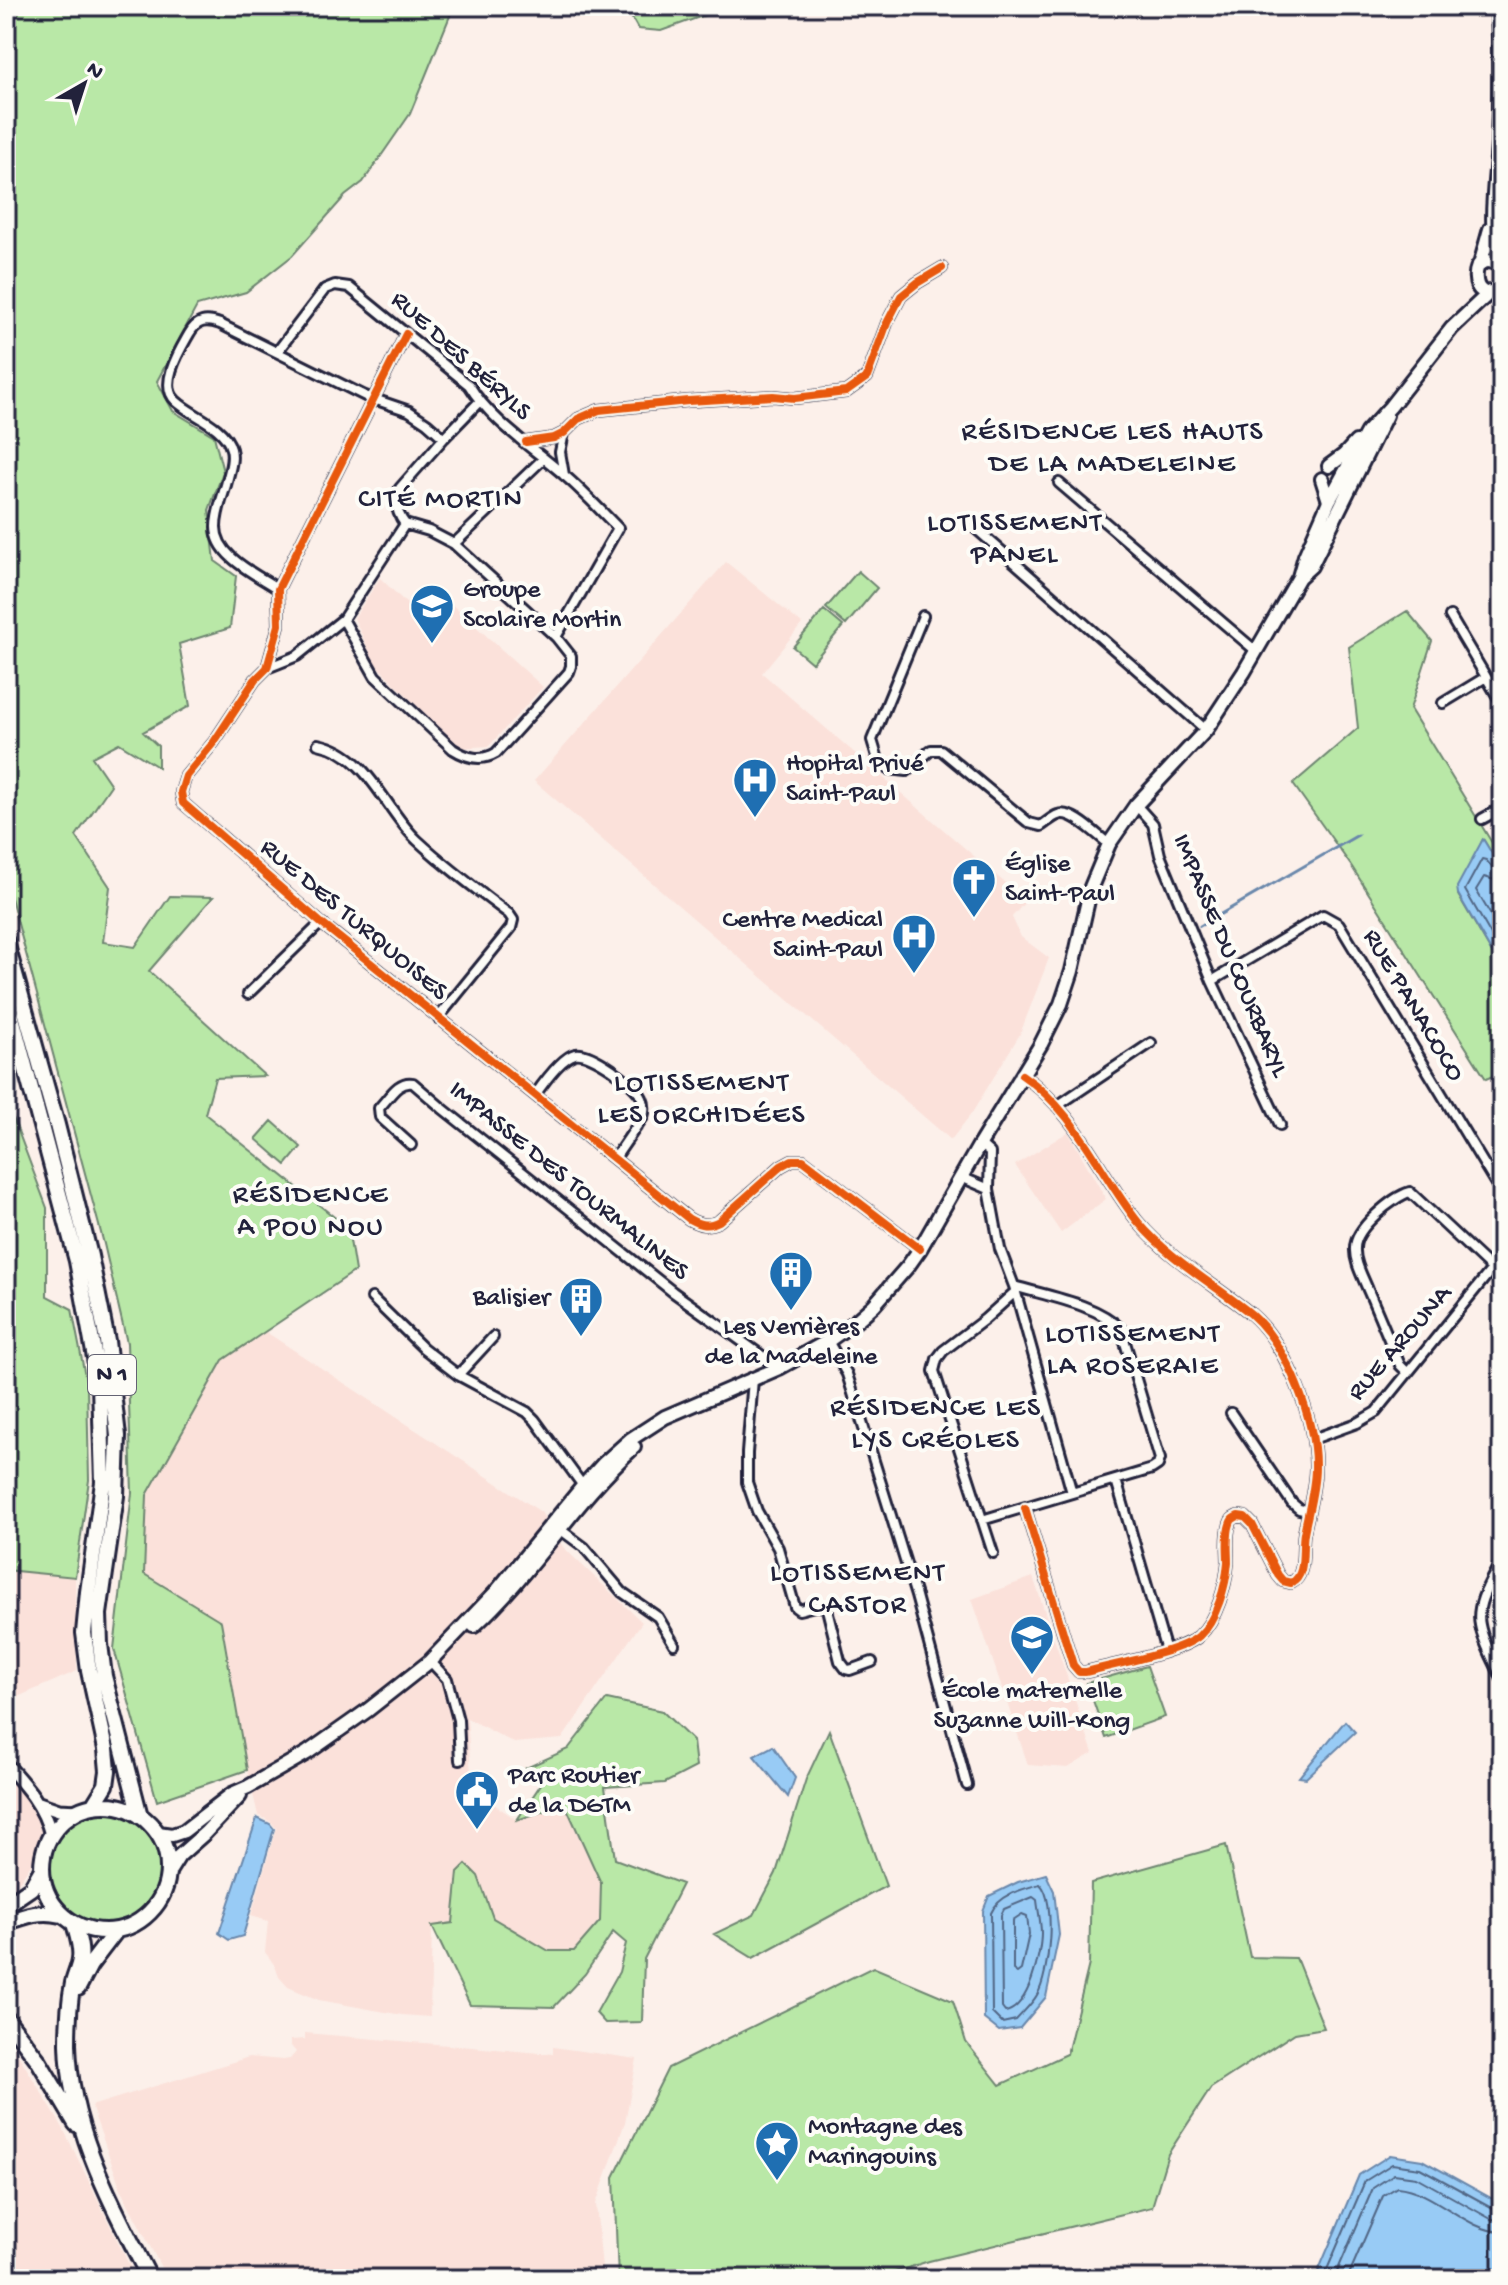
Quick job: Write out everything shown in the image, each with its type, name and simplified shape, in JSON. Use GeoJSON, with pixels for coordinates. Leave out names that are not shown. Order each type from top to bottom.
{"type":"FeatureCollection","features":[{"type":"Feature","properties":{"kind":"main road"},"geometry":{"type":"LineString","coordinates":[[1480,265],[1494,211],[1501,90],[1498,6]]}},
{"type":"Feature","properties":{"kind":"main road"},"geometry":{"type":"LineString","coordinates":[[1494,211],[1498,233],[1495,246],[1502,268]]}},
{"type":"Feature","properties":{"kind":"main road"},"geometry":{"type":"LineString","coordinates":[[1329,466],[1344,455],[1390,407],[1452,328],[1468,302],[1476,269],[1489,261],[1502,268]]}},
{"type":"Feature","properties":{"kind":"main road"},"geometry":{"type":"LineString","coordinates":[[1474,279],[1478,287],[1497,291]]}},
{"type":"Feature","properties":{"kind":"main road"},"geometry":{"type":"LineString","coordinates":[[1452,328],[1497,291]]}},
{"type":"Feature","properties":{"kind":"main road"},"geometry":{"type":"LineString","coordinates":[[1299,577],[1311,566],[1390,407]]}},
{"type":"Feature","properties":{"kind":"main road"},"geometry":{"type":"LineString","coordinates":[[556,1526],[583,1486],[631,1439],[665,1417],[779,1368],[828,1341],[874,1305],[920,1249],[1041,1044],[1061,1004],[1072,971],[1091,887],[1109,844],[1136,805],[1206,730],[1256,651],[1299,577],[1329,501],[1367,432]]}},
{"type":"Feature","properties":{"kind":"main road"},"geometry":{"type":"LineString","coordinates":[[1322,479],[1329,501]]}},
{"type":"Feature","properties":{"kind":"main road","name":"N 1"},"geometry":{"type":"LineString","coordinates":[[6,942],[90,1256],[107,1341],[117,1451],[116,1496],[99,1614],[100,1644],[111,1704],[140,1816]]}},
{"type":"Feature","properties":{"kind":"main road","name":"N 1"},"geometry":{"type":"LineString","coordinates":[[6,995],[77,1261],[100,1385],[103,1482],[84,1633],[108,1771],[106,1785],[93,1806]]}},
{"type":"Feature","properties":{"kind":"main road"},"geometry":{"type":"LineString","coordinates":[[158,1833],[172,1835],[184,1831],[232,1794],[319,1744],[430,1661],[623,1457],[640,1441],[690,1406]]}},
{"type":"Feature","properties":{"kind":"main road"},"geometry":{"type":"LineString","coordinates":[[169,1872],[179,1856],[248,1787]]}},
{"type":"Feature","properties":{"kind":"main road"},"geometry":{"type":"LineString","coordinates":[[6,1905],[31,1888],[42,1869],[51,1835],[63,1821],[93,1806],[126,1808],[140,1816],[158,1833],[166,1852],[169,1872],[165,1892],[154,1910],[143,1920],[116,1931],[95,1931],[50,1912],[35,1912],[6,1923]]}},
{"type":"Feature","properties":{"kind":"main road"},"geometry":{"type":"LineString","coordinates":[[42,1869],[48,1894],[68,1919],[80,1949],[73,1981],[68,2044],[70,2071],[84,2139]]}},
{"type":"Feature","properties":{"kind":"main road"},"geometry":{"type":"LineString","coordinates":[[71,2002],[90,1965],[116,1931]]}},
{"type":"Feature","properties":{"kind":"main road"},"geometry":{"type":"LineString","coordinates":[[6,2018],[38,2060],[84,2139],[150,2279]]}},
{"type":"Feature","properties":{"kind":"street"},"geometry":{"type":"LineString","coordinates":[[526,442],[554,438],[578,419],[599,410],[688,401],[773,396],[795,398],[846,392],[867,377],[887,323],[901,296],[942,268]]}},
{"type":"Feature","properties":{"kind":"street","name":"RUE DES BÉRYLS"},"geometry":{"type":"LineString","coordinates":[[277,352],[325,289],[335,285],[349,287],[469,385],[479,402],[564,475],[618,528],[556,637]]}},
{"type":"Feature","properties":{"kind":"street"},"geometry":{"type":"LineString","coordinates":[[278,589],[230,556],[222,546],[217,535],[217,518],[230,469],[231,447],[215,427],[176,401],[170,393],[169,383],[177,359],[191,331],[201,321],[220,324],[374,399],[415,414],[444,438]]}},
{"type":"Feature","properties":{"kind":"street","name":"RUE DES TURQUOISES"},"geometry":{"type":"LineString","coordinates":[[406,334],[278,589],[279,625],[267,668],[186,776],[181,798],[185,806],[321,923],[689,1219],[710,1225],[719,1221],[781,1166],[792,1160],[803,1160],[920,1249]]}},
{"type":"Feature","properties":{"kind":"street"},"geometry":{"type":"LineString","coordinates":[[343,619],[375,676],[453,749],[468,757],[477,759],[496,753],[569,672],[571,656],[556,637],[454,544],[429,531],[405,524],[397,508],[398,493],[403,483],[479,402]]}},
{"type":"Feature","properties":{"kind":"street"},"geometry":{"type":"LineString","coordinates":[[564,433],[560,452],[564,475]]}},
{"type":"Feature","properties":{"kind":"street"},"geometry":{"type":"LineString","coordinates":[[454,544],[543,459]]}},
{"type":"Feature","properties":{"kind":"street"},"geometry":{"type":"LineString","coordinates":[[1059,483],[1256,651]]}},
{"type":"Feature","properties":{"kind":"street"},"geometry":{"type":"LineString","coordinates":[[267,668],[297,656],[343,619],[405,524]]}},
{"type":"Feature","properties":{"kind":"street"},"geometry":{"type":"LineString","coordinates":[[974,527],[1206,730]]}},
{"type":"Feature","properties":{"kind":"street"},"geometry":{"type":"LineString","coordinates":[[923,616],[872,740],[879,763],[889,769],[907,771],[931,750],[941,750],[1029,823],[1043,826],[1058,815],[1067,814],[1109,844]]}},
{"type":"Feature","properties":{"kind":"street"},"geometry":{"type":"LineString","coordinates":[[1450,616],[1502,704]]}},
{"type":"Feature","properties":{"kind":"street"},"geometry":{"type":"LineString","coordinates":[[1443,703],[1486,677]]}},
{"type":"Feature","properties":{"kind":"street"},"geometry":{"type":"LineString","coordinates":[[318,744],[337,749],[352,760],[416,839],[513,920],[511,928],[438,1018]]}},
{"type":"Feature","properties":{"kind":"street","name":"IMPASSE DU COURBARYL"},"geometry":{"type":"LineString","coordinates":[[1136,805],[1153,824],[1160,855],[1212,981],[1280,1125]]}},
{"type":"Feature","properties":{"kind":"street"},"geometry":{"type":"LineString","coordinates":[[1482,819],[1502,808]]}},
{"type":"Feature","properties":{"kind":"street","name":"RUE PANACOCO"},"geometry":{"type":"LineString","coordinates":[[1212,981],[1323,915],[1339,924],[1502,1194]]}},
{"type":"Feature","properties":{"kind":"street"},"geometry":{"type":"LineString","coordinates":[[248,994],[321,923]]}},
{"type":"Feature","properties":{"kind":"street"},"geometry":{"type":"LineString","coordinates":[[1057,1106],[1151,1043]]}},
{"type":"Feature","properties":{"kind":"street"},"geometry":{"type":"LineString","coordinates":[[535,1095],[569,1057],[577,1054],[592,1057],[625,1080],[641,1094],[645,1110],[639,1125],[615,1158]]}},
{"type":"Feature","properties":{"kind":"street"},"geometry":{"type":"LineString","coordinates":[[1022,1075],[1034,1083],[1079,1132],[1121,1200],[1158,1243],[1266,1329],[1279,1347],[1304,1407],[1313,1439],[1315,1471],[1302,1544],[1301,1573],[1296,1581],[1283,1581],[1252,1524],[1245,1517],[1238,1516],[1229,1526],[1227,1567],[1212,1621],[1198,1637],[1183,1646],[1086,1672],[1079,1672],[1073,1665],[1025,1508]]}},
{"type":"Feature","properties":{"kind":"street","name":"IMPASSE DES TOURMALINES"},"geometry":{"type":"LineString","coordinates":[[411,1145],[378,1112],[402,1083],[408,1081],[673,1292],[779,1368]]}},
{"type":"Feature","properties":{"kind":"street"},"geometry":{"type":"LineString","coordinates":[[980,1144],[990,1153],[989,1189],[1000,1249],[1072,1493]]}},
{"type":"Feature","properties":{"kind":"street"},"geometry":{"type":"LineString","coordinates":[[961,1177],[989,1189]]}},
{"type":"Feature","properties":{"kind":"street"},"geometry":{"type":"LineString","coordinates":[[1407,1372],[1400,1365],[1358,1266],[1354,1245],[1362,1229],[1389,1203],[1410,1192],[1492,1269]]}},
{"type":"Feature","properties":{"kind":"street","name":"RUE AROUNA"},"geometry":{"type":"LineString","coordinates":[[1313,1439],[1371,1416],[1502,1253]]}},
{"type":"Feature","properties":{"kind":"street"},"geometry":{"type":"LineString","coordinates":[[982,1520],[1152,1469],[1159,1462],[1160,1455],[1121,1329],[1111,1319],[1092,1310],[1014,1289]]}},
{"type":"Feature","properties":{"kind":"street"},"geometry":{"type":"LineString","coordinates":[[993,1553],[934,1371],[943,1351],[985,1319],[1014,1289]]}},
{"type":"Feature","properties":{"kind":"street"},"geometry":{"type":"LineString","coordinates":[[372,1298],[423,1348],[458,1375],[527,1412],[583,1486]]}},
{"type":"Feature","properties":{"kind":"street"},"geometry":{"type":"LineString","coordinates":[[458,1375],[493,1337]]}},
{"type":"Feature","properties":{"kind":"street"},"geometry":{"type":"LineString","coordinates":[[828,1341],[847,1374],[916,1596],[967,1785]]}},
{"type":"Feature","properties":{"kind":"street"},"geometry":{"type":"LineString","coordinates":[[753,1379],[747,1482],[757,1511],[778,1548],[795,1607],[799,1610],[819,1605],[827,1609],[840,1661],[846,1669],[872,1662]]}},
{"type":"Feature","properties":{"kind":"street"},"geometry":{"type":"LineString","coordinates":[[1231,1413],[1292,1503],[1308,1511]]}},
{"type":"Feature","properties":{"kind":"street"},"geometry":{"type":"LineString","coordinates":[[1116,1480],[1166,1651]]}},
{"type":"Feature","properties":{"kind":"street"},"geometry":{"type":"LineString","coordinates":[[556,1526],[584,1547],[622,1592],[658,1617],[674,1644]]}},
{"type":"Feature","properties":{"kind":"street"},"geometry":{"type":"LineString","coordinates":[[1502,1559],[1483,1599],[1479,1619],[1502,1679]]}},
{"type":"Feature","properties":{"kind":"street"},"geometry":{"type":"LineString","coordinates":[[430,1661],[447,1679],[458,1720],[460,1760]]}},
{"type":"Feature","properties":{"kind":"street"},"geometry":{"type":"LineString","coordinates":[[6,1764],[39,1803],[51,1835]]}},
{"type":"Feature","properties":{"kind":"street"},"geometry":{"type":"LineString","coordinates":[[39,1803],[59,1810],[78,1811]]}},
{"type":"Feature","properties":{"kind":"shaded area","name":"Hopital Privé Saint-Paul"},"geometry":{"type":"Polygon","coordinates":[[[726,562],[802,624],[762,673],[1026,901],[1012,917],[1021,937],[1049,958],[1020,1034],[972,1113],[951,1140],[534,781],[726,562]]]}},
{"type":"Feature","properties":{"kind":"shaded area","name":"Groupe Scolaire Mortin"},"geometry":{"type":"Polygon","coordinates":[[[380,578],[430,626],[450,603],[543,687],[489,746],[459,748],[375,664],[354,618],[380,578]]]}},
{"type":"Feature","properties":{"kind":"shaded area"},"geometry":{"type":"Polygon","coordinates":[[[1068,1132],[1106,1199],[1061,1233],[1015,1165],[1068,1132]]]}},
{"type":"Feature","properties":{"kind":"shaded area"},"geometry":{"type":"Polygon","coordinates":[[[266,1332],[541,1512],[563,1547],[642,1622],[562,1739],[514,1743],[467,1718],[472,1789],[517,1820],[565,1803],[601,1883],[600,1921],[574,1951],[549,1951],[493,1918],[478,1876],[458,1872],[453,1923],[432,1926],[430,2017],[319,2000],[288,1987],[279,1977],[265,1952],[268,1921],[251,1916],[276,1828],[258,1815],[247,1770],[222,1621],[144,1575],[147,1495],[223,1360],[266,1332]]]}},
{"type":"Feature","properties":{"kind":"shaded area"},"geometry":{"type":"Polygon","coordinates":[[[6,1570],[75,1577],[77,1671],[6,1702],[6,1570]]]}},
{"type":"Feature","properties":{"kind":"shaded area","name":"École maternelle Suzanne Will-Kong"},"geometry":{"type":"Polygon","coordinates":[[[1033,1577],[1093,1753],[1068,1768],[1028,1765],[972,1599],[1033,1577]]]}},
{"type":"Feature","properties":{"kind":"shaded area"},"geometry":{"type":"Polygon","coordinates":[[[6,1763],[41,1826],[42,1838],[35,1858],[15,1888],[6,1893],[6,1763]]]}},
{"type":"Feature","properties":{"kind":"shaded area"},"geometry":{"type":"Polygon","coordinates":[[[305,2033],[553,2054],[553,2047],[637,2059],[625,2122],[596,2204],[603,2279],[167,2279],[122,2192],[91,2106],[249,2057],[290,2059],[296,2052],[291,2040],[305,2039],[305,2033]]]}},
{"type":"Feature","properties":{"kind":"shaded area"},"geometry":{"type":"Polygon","coordinates":[[[6,2035],[62,2126],[136,2279],[6,2279],[6,2035]]]}},
{"type":"Feature","properties":{"kind":"green space"},"geometry":{"type":"Polygon","coordinates":[[[6,6],[454,6],[410,114],[363,182],[345,196],[292,256],[246,292],[197,306],[157,381],[173,411],[214,436],[223,472],[209,510],[215,561],[236,576],[230,628],[179,644],[190,706],[143,732],[158,746],[158,767],[119,743],[92,757],[111,785],[76,836],[110,887],[103,942],[135,947],[170,896],[213,897],[149,971],[265,1076],[215,1078],[205,1114],[348,1228],[355,1271],[223,1360],[147,1495],[144,1574],[221,1621],[247,1770],[157,1801],[114,1649],[132,1493],[127,1343],[104,1244],[6,879],[6,6]]]}},
{"type":"Feature","properties":{"kind":"green space"},"geometry":{"type":"Polygon","coordinates":[[[625,6],[730,6],[661,31],[638,29],[625,6]]]}},
{"type":"Feature","properties":{"kind":"green space"},"geometry":{"type":"Polygon","coordinates":[[[858,571],[877,588],[846,625],[826,608],[858,571]]]}},
{"type":"Feature","properties":{"kind":"green space"},"geometry":{"type":"Polygon","coordinates":[[[824,610],[843,626],[812,663],[793,647],[824,610]]]}},
{"type":"Feature","properties":{"kind":"green space"},"geometry":{"type":"Polygon","coordinates":[[[1407,611],[1432,641],[1410,709],[1502,859],[1502,870],[1483,839],[1458,895],[1502,970],[1502,1072],[1486,1079],[1352,867],[1293,784],[1358,728],[1349,647],[1407,611]]]}},
{"type":"Feature","properties":{"kind":"green space"},"geometry":{"type":"Polygon","coordinates":[[[6,1099],[47,1208],[47,1296],[72,1309],[87,1386],[89,1480],[75,1577],[6,1570],[6,1099]]]}},
{"type":"Feature","properties":{"kind":"green space"},"geometry":{"type":"Polygon","coordinates":[[[272,1121],[301,1147],[286,1165],[256,1139],[272,1121]]]}},
{"type":"Feature","properties":{"kind":"green space"},"geometry":{"type":"Polygon","coordinates":[[[1147,1666],[1165,1717],[1106,1738],[1087,1683],[1147,1666]]]}},
{"type":"Feature","properties":{"kind":"green space"},"geometry":{"type":"Polygon","coordinates":[[[607,1699],[662,1711],[693,1741],[696,1767],[665,1783],[605,1787],[615,1859],[682,1884],[644,1959],[642,2022],[605,2023],[596,2013],[619,1972],[626,1943],[613,1932],[585,1974],[554,2007],[470,2005],[432,1926],[453,1923],[458,1872],[466,1864],[478,1876],[493,1918],[549,1951],[574,1951],[600,1921],[601,1883],[565,1804],[517,1820],[541,1784],[526,1768],[568,1749],[607,1699]]]}},
{"type":"Feature","properties":{"kind":"green space"},"geometry":{"type":"Polygon","coordinates":[[[829,1730],[886,1886],[753,1958],[714,1934],[754,1915],[776,1873],[806,1779],[829,1730]]]}},
{"type":"Feature","properties":{"kind":"green space"},"geometry":{"type":"Polygon","coordinates":[[[107,1812],[129,1817],[147,1829],[159,1847],[164,1869],[159,1891],[147,1909],[129,1921],[107,1926],[85,1921],[67,1909],[55,1891],[50,1869],[55,1847],[67,1829],[85,1817],[107,1812]]]}},
{"type":"Feature","properties":{"kind":"green space"},"geometry":{"type":"Polygon","coordinates":[[[1226,1845],[1250,1957],[1296,1958],[1324,2028],[1295,2033],[1211,2088],[1168,2154],[1152,2207],[929,2261],[873,2279],[618,2279],[614,2177],[668,2068],[873,1967],[953,2001],[966,2042],[1000,2085],[1067,2054],[1089,1964],[1091,1883],[1226,1845]]]}},
{"type":"Feature","properties":{"kind":"water"},"geometry":{"type":"Polygon","coordinates":[[[1483,839],[1502,870],[1502,970],[1458,894],[1457,887],[1483,839]]]}},
{"type":"Feature","properties":{"kind":"water"},"geometry":{"type":"Polygon","coordinates":[[[1345,1721],[1355,1732],[1306,1778],[1299,1777],[1345,1721]]]}},
{"type":"Feature","properties":{"kind":"water"},"geometry":{"type":"Polygon","coordinates":[[[773,1746],[795,1778],[788,1797],[754,1756],[773,1746]]]}},
{"type":"Feature","properties":{"kind":"water"},"geometry":{"type":"Polygon","coordinates":[[[257,1818],[274,1829],[243,1936],[229,1940],[219,1933],[257,1818]]]}},
{"type":"Feature","properties":{"kind":"water"},"geometry":{"type":"Polygon","coordinates":[[[1046,1874],[1054,1891],[1059,1935],[1046,1997],[1020,2028],[999,2031],[984,2019],[983,1911],[989,1896],[1018,1882],[1046,1874]]]}},
{"type":"Feature","properties":{"kind":"water"},"geometry":{"type":"Polygon","coordinates":[[[1390,2155],[1422,2160],[1500,2203],[1502,2271],[1498,2279],[1315,2279],[1359,2175],[1390,2155]]]}},
{"type":"Feature","properties":{"kind":"waterway"},"geometry":{"type":"LineString","coordinates":[[1200,926],[1358,835]]}},
{"type":"Feature","properties":{"kind":"cycle path"},"geometry":{"type":"LineString","coordinates":[[526,442],[554,438],[578,419],[599,410],[688,401],[773,396],[795,398],[846,392],[867,377],[887,323],[901,296],[942,268]]}},
{"type":"Feature","properties":{"kind":"cycle path"},"geometry":{"type":"LineString","coordinates":[[406,334],[278,589],[279,625],[267,668],[186,776],[181,792],[183,803],[321,923],[689,1219],[704,1224],[719,1221],[781,1166],[792,1160],[803,1160],[920,1249]]}},
{"type":"Feature","properties":{"kind":"cycle path"},"geometry":{"type":"LineString","coordinates":[[1022,1075],[1041,1090],[1072,1124],[1124,1203],[1150,1235],[1251,1314],[1264,1328],[1297,1385],[1310,1428],[1315,1468],[1301,1568],[1296,1579],[1291,1583],[1283,1581],[1252,1524],[1245,1517],[1238,1516],[1229,1528],[1227,1571],[1220,1602],[1199,1636],[1162,1653],[1086,1672],[1079,1672],[1073,1665],[1025,1508]]}},
{"type":"Feature","properties":{"kind":"place","name":"Groupe Scolaire Mortin"},"geometry":{"type":"Point","coordinates":[432,645]}},
{"type":"Feature","properties":{"kind":"place","name":"Hopital Privé Saint-Paul"},"geometry":{"type":"Point","coordinates":[755,819]}},
{"type":"Feature","properties":{"kind":"place","name":"Église Saint-Paul"},"geometry":{"type":"Point","coordinates":[974,919]}},
{"type":"Feature","properties":{"kind":"place","name":"Centre Medical Saint-Paul"},"geometry":{"type":"Point","coordinates":[914,975]}},
{"type":"Feature","properties":{"kind":"place","name":"Les Verrières de la Madeleine"},"geometry":{"type":"Point","coordinates":[791,1312]}},
{"type":"Feature","properties":{"kind":"place","name":"Balisier"},"geometry":{"type":"Point","coordinates":[581,1338]}},
{"type":"Feature","properties":{"kind":"place","name":"École maternelle Suzanne Will-Kong"},"geometry":{"type":"Point","coordinates":[1032,1676]}},
{"type":"Feature","properties":{"kind":"place","name":"Parc Routier de la DGTM"},"geometry":{"type":"Point","coordinates":[477,1831]}},
{"type":"Feature","properties":{"kind":"place","name":"Montagne des Maringouins"},"geometry":{"type":"Point","coordinates":[777,2182]}},
{"type":"Feature","properties":{"kind":"district","name":"RÉSIDENCE LES HAUTS DE LA MADELEINE"},"geometry":{"type":"Point","coordinates":[1113,449]}},
{"type":"Feature","properties":{"kind":"district","name":"CITÉ MORTIN"},"geometry":{"type":"Point","coordinates":[441,500]}},
{"type":"Feature","properties":{"kind":"district","name":"LOTISSEMENT PANEL"},"geometry":{"type":"Point","coordinates":[1015,540]}},
{"type":"Feature","properties":{"kind":"district","name":"LOTISSEMENT LES ORCHIDÉES"},"geometry":{"type":"Point","coordinates":[702,1100]}},
{"type":"Feature","properties":{"kind":"district","name":"RÉSIDENCE A POU NOU"},"geometry":{"type":"Point","coordinates":[311,1212]}},
{"type":"Feature","properties":{"kind":"district","name":"LOTISSEMENT LA ROSERAIE"},"geometry":{"type":"Point","coordinates":[1133,1351]}},
{"type":"Feature","properties":{"kind":"district","name":"RÉSIDENCE LES LYS CRÉOLES"},"geometry":{"type":"Point","coordinates":[936,1425]}},
{"type":"Feature","properties":{"kind":"district","name":"LOTISSEMENT CASTOR"},"geometry":{"type":"Point","coordinates":[858,1590]}}]}
